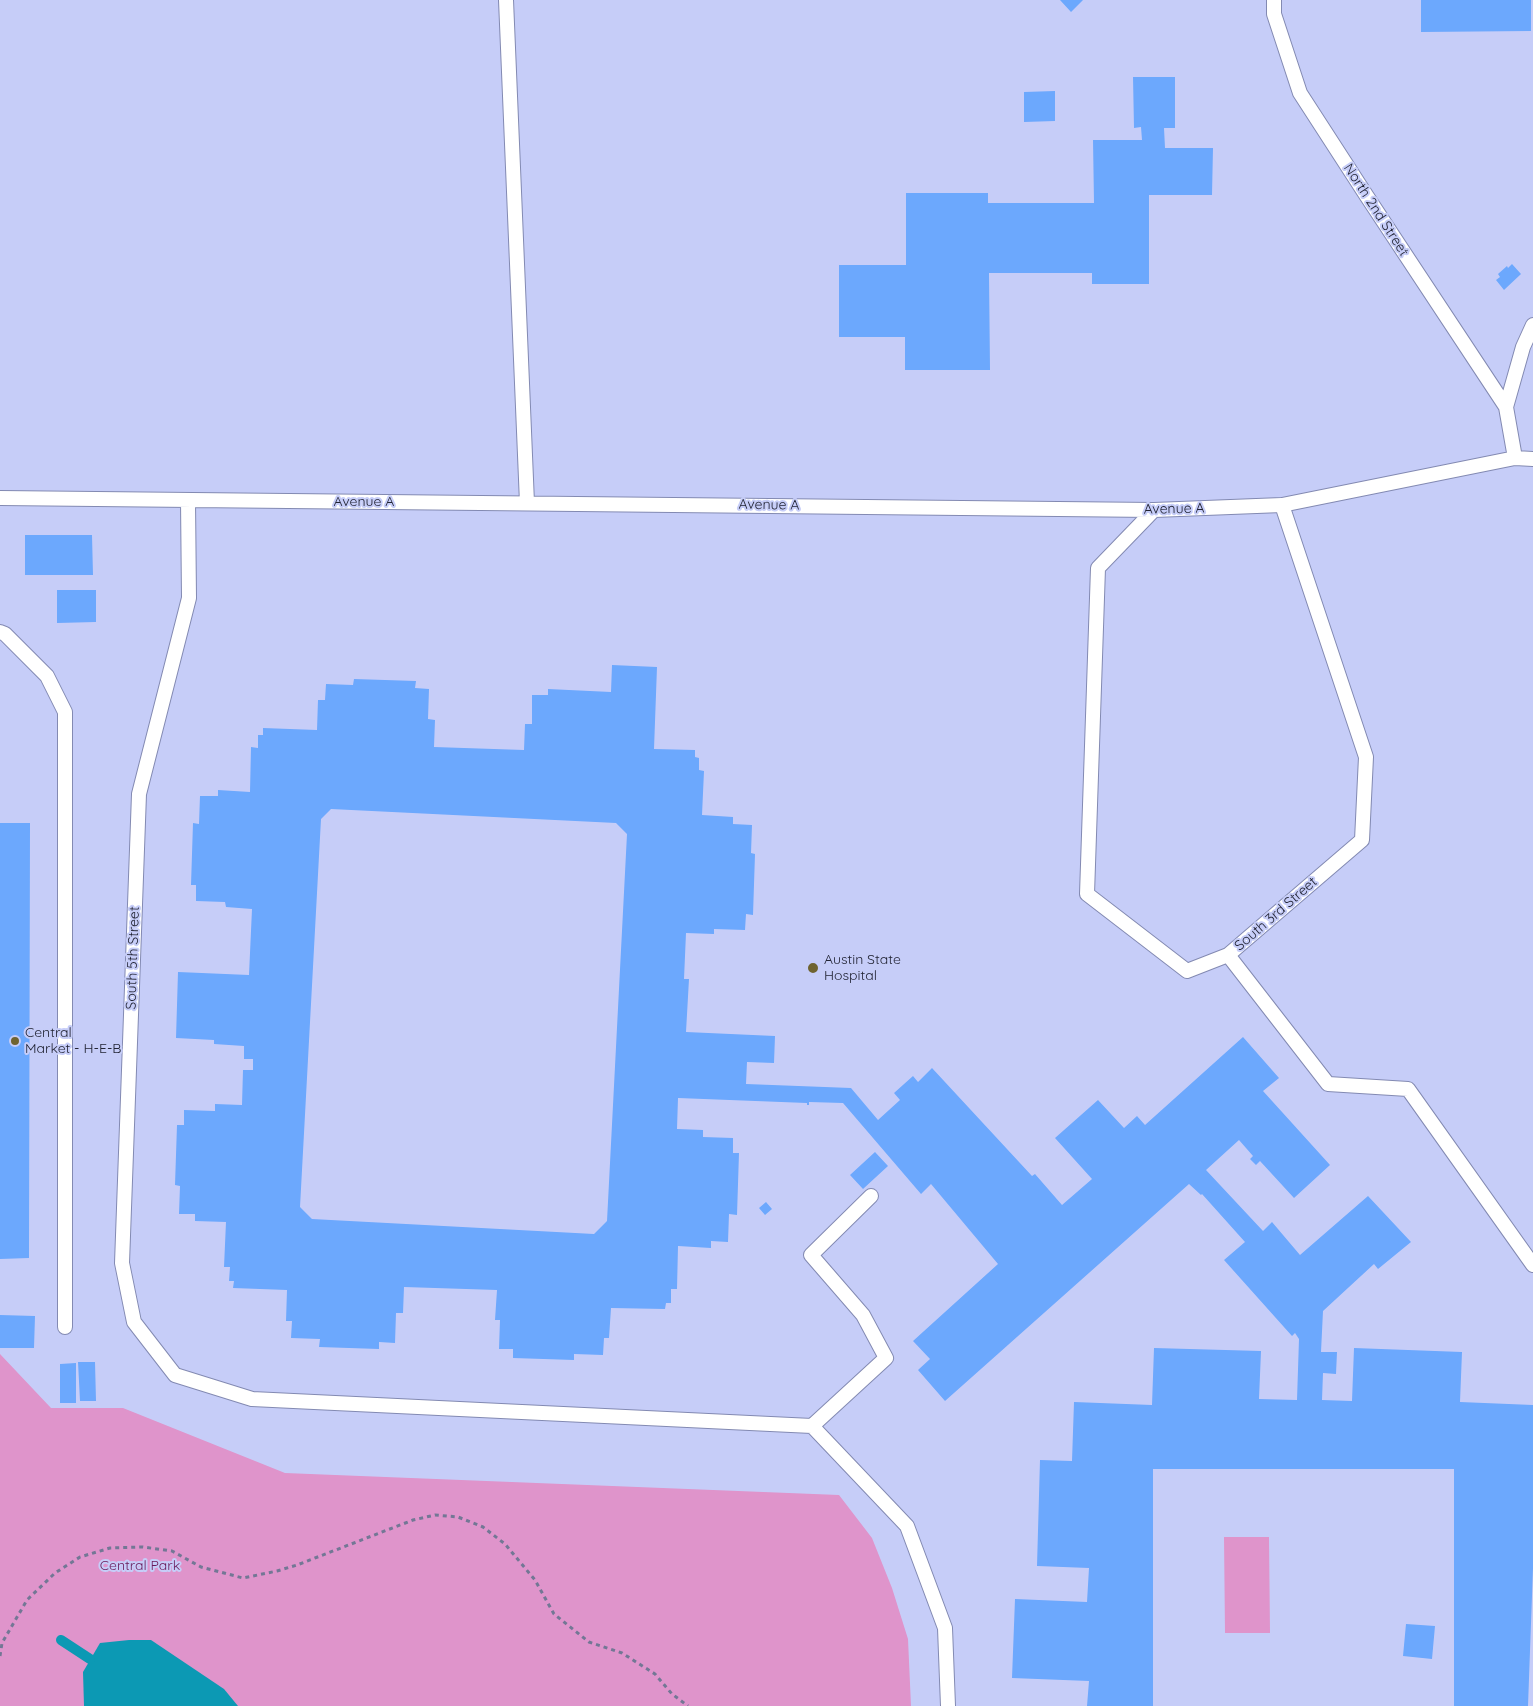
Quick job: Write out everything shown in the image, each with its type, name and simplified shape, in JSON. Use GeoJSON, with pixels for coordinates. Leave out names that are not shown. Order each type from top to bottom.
{"type":"FeatureCollection","features":[{"type":"Feature","properties":{"kind":"lane"},"geometry":{"type":"LineString","coordinates":[[506,0],[527,503]]}},
{"type":"Feature","properties":{"kind":"lane","name":"North 2nd Street"},"geometry":{"type":"LineString","coordinates":[[1274,0],[1274,14],[1300,93],[1506,407]]}},
{"type":"Feature","properties":{"kind":"lane"},"geometry":{"type":"LineString","coordinates":[[1515,458],[1506,407],[1523,347],[1533,325]]}},
{"type":"Feature","properties":{"kind":"lane","name":"Avenue A"},"geometry":{"type":"LineString","coordinates":[[0,498],[1154,510],[1282,505],[1515,458],[1533,459]]}},
{"type":"Feature","properties":{"kind":"lane","name":"South 5th Street"},"geometry":{"type":"LineString","coordinates":[[188,500],[189,598],[139,794],[122,1263],[134,1322],[175,1375],[252,1399],[812,1426]]}},
{"type":"Feature","properties":{"kind":"lane","name":"South 3rd Street"},"geometry":{"type":"LineString","coordinates":[[1282,505],[1366,757],[1362,840],[1228,955],[1328,1084],[1408,1089],[1533,1265]]}},
{"type":"Feature","properties":{"kind":"lane"},"geometry":{"type":"LineString","coordinates":[[1154,510],[1098,568],[1087,894],[1187,971],[1228,955]]}},
{"type":"Feature","properties":{"kind":"lane"},"geometry":{"type":"LineString","coordinates":[[0,632],[5,634],[47,676],[65,712],[65,1327]]}},
{"type":"Feature","properties":{"kind":"lane"},"geometry":{"type":"LineString","coordinates":[[871,1196],[811,1255],[863,1315],[886,1358],[812,1426],[907,1526],[945,1628],[948,1706]]}},
{"type":"Feature","properties":{"kind":"path"},"geometry":{"type":"LineString","coordinates":[[0,1656],[1,1642],[27,1600],[55,1573],[80,1557],[110,1548],[143,1548],[172,1551],[201,1567],[242,1578],[297,1565],[413,1520],[435,1514],[458,1517],[483,1527],[506,1544],[535,1580],[554,1614],[589,1642],[622,1654],[655,1674],[672,1694],[688,1706]]}},
{"type":"Feature","properties":{"kind":"green space","name":"Central Park"},"geometry":{"type":"Polygon","coordinates":[[[0,1354],[51,1408],[123,1408],[285,1473],[839,1495],[872,1538],[892,1588],[908,1639],[911,1706],[0,1706],[0,1354]]]}},
{"type":"Feature","properties":{"kind":"green space"},"geometry":{"type":"Polygon","coordinates":[[[1224,1537],[1269,1537],[1270,1633],[1225,1633],[1224,1537]]]}},
{"type":"Feature","properties":{"kind":"shaded area"},"geometry":{"type":"Polygon","coordinates":[[[151,1640],[224,1689],[238,1706],[84,1706],[83,1672],[100,1643],[151,1640]]]}},
{"type":"Feature","properties":{"kind":"building"},"geometry":{"type":"Polygon","coordinates":[[[1060,0],[1083,0],[1071,12],[1060,0]]]}},
{"type":"Feature","properties":{"kind":"building"},"geometry":{"type":"Polygon","coordinates":[[[1421,0],[1531,0],[1531,31],[1421,32],[1421,0]]]}},
{"type":"Feature","properties":{"kind":"building"},"geometry":{"type":"Polygon","coordinates":[[[1133,77],[1175,77],[1175,128],[1164,128],[1165,148],[1213,148],[1212,195],[1149,195],[1149,284],[1092,284],[1092,273],[989,273],[990,370],[905,370],[905,337],[839,337],[839,265],[906,265],[906,193],[988,193],[988,203],[1094,203],[1093,140],[1142,140],[1141,127],[1134,128],[1133,77]]]}},
{"type":"Feature","properties":{"kind":"building"},"geometry":{"type":"Polygon","coordinates":[[[1055,91],[1055,121],[1024,122],[1024,92],[1055,91]]]}},
{"type":"Feature","properties":{"kind":"building"},"geometry":{"type":"Polygon","coordinates":[[[1512,264],[1521,274],[1504,290],[1496,280],[1500,277],[1498,274],[1512,264]]]}},
{"type":"Feature","properties":{"kind":"building"},"geometry":{"type":"Polygon","coordinates":[[[25,535],[92,535],[93,575],[25,575],[25,535]]]}},
{"type":"Feature","properties":{"kind":"building"},"geometry":{"type":"Polygon","coordinates":[[[57,590],[96,590],[96,622],[57,623],[57,590]]]}},
{"type":"Feature","properties":{"kind":"building"},"geometry":{"type":"Polygon","coordinates":[[[612,665],[657,667],[654,749],[695,750],[695,757],[699,758],[699,770],[704,771],[702,815],[733,817],[733,824],[752,825],[751,853],[755,854],[753,915],[746,914],[745,930],[714,929],[714,934],[686,933],[684,979],[689,979],[686,1032],[775,1036],[774,1063],[747,1062],[746,1084],[851,1088],[878,1120],[900,1100],[894,1093],[913,1076],[918,1082],[932,1068],[1032,1176],[1035,1174],[1062,1205],[1092,1179],[1055,1138],[1098,1100],[1124,1128],[1137,1116],[1145,1125],[1243,1037],[1279,1078],[1263,1091],[1330,1165],[1294,1198],[1260,1161],[1256,1165],[1250,1159],[1253,1156],[1239,1140],[1206,1170],[1263,1231],[1272,1222],[1300,1255],[1368,1196],[1411,1242],[1378,1269],[1374,1264],[1323,1311],[1321,1352],[1337,1352],[1336,1374],[1323,1373],[1322,1400],[1352,1401],[1354,1348],[1462,1352],[1460,1402],[1533,1405],[1533,1568],[1528,1706],[1454,1706],[1454,1469],[1153,1469],[1153,1706],[1087,1706],[1089,1681],[1012,1678],[1015,1599],[1087,1602],[1089,1568],[1037,1566],[1040,1460],[1072,1461],[1074,1402],[1152,1405],[1154,1348],[1261,1351],[1259,1399],[1297,1400],[1299,1339],[1295,1333],[1292,1336],[1224,1260],[1245,1242],[1202,1194],[1189,1184],[945,1401],[918,1370],[930,1359],[913,1341],[998,1264],[931,1184],[921,1194],[843,1103],[809,1102],[809,1105],[807,1105],[807,1103],[678,1098],[677,1129],[703,1130],[703,1137],[733,1138],[733,1153],[739,1153],[737,1215],[729,1214],[728,1242],[711,1241],[711,1248],[678,1246],[677,1289],[671,1289],[671,1303],[666,1303],[665,1309],[611,1308],[609,1338],[604,1338],[603,1355],[574,1354],[574,1360],[513,1358],[513,1349],[499,1349],[500,1320],[495,1320],[497,1290],[404,1287],[403,1313],[396,1313],[395,1343],[379,1342],[379,1349],[319,1347],[320,1339],[291,1338],[292,1321],[286,1321],[287,1290],[233,1288],[234,1281],[229,1281],[230,1267],[224,1267],[226,1222],[195,1221],[195,1214],[179,1214],[180,1186],[175,1185],[177,1125],[184,1125],[184,1110],[215,1111],[215,1104],[242,1105],[243,1070],[253,1070],[253,1059],[244,1059],[244,1046],[214,1044],[214,1040],[176,1038],[178,972],[249,975],[252,909],[226,907],[225,902],[196,901],[196,885],[191,885],[193,823],[199,824],[200,796],[218,796],[218,790],[250,792],[251,747],[258,748],[258,735],[263,735],[263,728],[317,730],[318,700],[325,700],[326,684],[353,685],[354,679],[416,681],[415,688],[429,689],[428,719],[435,720],[434,747],[524,750],[525,724],[532,724],[532,695],[548,695],[548,689],[611,692],[612,665]],[[331,809],[321,819],[300,1207],[312,1219],[594,1234],[607,1221],[627,834],[616,823],[331,809]]]}},
{"type":"Feature","properties":{"kind":"building","name":"Central Market - H-E-B"},"geometry":{"type":"Polygon","coordinates":[[[0,823],[30,823],[29,1258],[0,1259],[0,823]]]}},
{"type":"Feature","properties":{"kind":"building"},"geometry":{"type":"Polygon","coordinates":[[[875,1152],[888,1166],[863,1189],[850,1175],[875,1152]]]}},
{"type":"Feature","properties":{"kind":"building"},"geometry":{"type":"Polygon","coordinates":[[[766,1202],[772,1209],[765,1215],[759,1208],[766,1202]]]}},
{"type":"Feature","properties":{"kind":"building"},"geometry":{"type":"Polygon","coordinates":[[[0,1315],[35,1316],[34,1348],[0,1348],[0,1315]]]}},
{"type":"Feature","properties":{"kind":"building"},"geometry":{"type":"Polygon","coordinates":[[[78,1362],[95,1362],[96,1401],[80,1401],[78,1362]]]}},
{"type":"Feature","properties":{"kind":"building"},"geometry":{"type":"Polygon","coordinates":[[[76,1363],[76,1403],[60,1403],[60,1364],[76,1363]]]}},
{"type":"Feature","properties":{"kind":"building"},"geometry":{"type":"Polygon","coordinates":[[[1406,1624],[1435,1626],[1432,1659],[1403,1656],[1406,1624]]]}},
{"type":"Feature","properties":{"kind":"waterway"},"geometry":{"type":"LineString","coordinates":[[61,1640],[90,1659]]}},
{"type":"Feature","properties":{"kind":"place","name":"Austin State Hospital"},"geometry":{"type":"Point","coordinates":[813,968]}},
{"type":"Feature","properties":{"kind":"place","name":"Central Market - H-E-B"},"geometry":{"type":"Point","coordinates":[15,1041]}}]}
